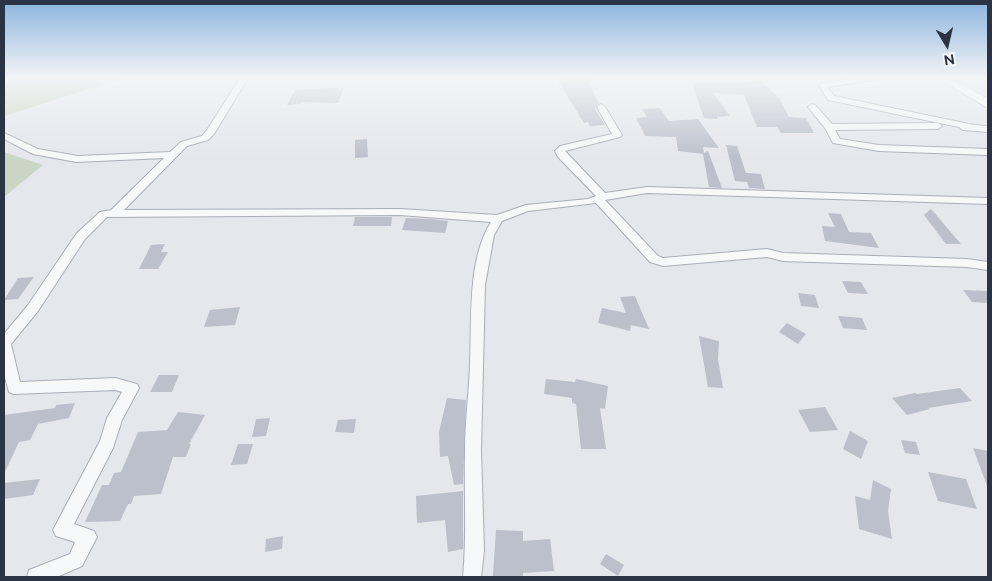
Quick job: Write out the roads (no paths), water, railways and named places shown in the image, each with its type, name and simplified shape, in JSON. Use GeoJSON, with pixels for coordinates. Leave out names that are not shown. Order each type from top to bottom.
{"type":"FeatureCollection","features":[{"type":"Feature","properties":{"kind":"street"},"geometry":{"type":"LineString","coordinates":[[114,214],[184,144],[205,138],[211,132],[227,105]]}},
{"type":"Feature","properties":{"kind":"street"},"geometry":{"type":"LineString","coordinates":[[865,105],[988,129]]}},
{"type":"Feature","properties":{"kind":"street"},"geometry":{"type":"LineString","coordinates":[[601,107],[617,135],[563,148],[560,151],[561,155],[654,259],[663,262],[767,253],[783,257],[967,262],[988,266]]}},
{"type":"Feature","properties":{"kind":"street"},"geometry":{"type":"LineString","coordinates":[[812,107],[829,126],[836,140],[879,148],[988,152]]}},
{"type":"Feature","properties":{"kind":"street"},"geometry":{"type":"LineString","coordinates":[[812,107],[827,116],[844,120],[907,127]]}},
{"type":"Feature","properties":{"kind":"street"},"geometry":{"type":"LineString","coordinates":[[829,126],[971,127]]}},
{"type":"Feature","properties":{"kind":"street"},"geometry":{"type":"LineString","coordinates":[[4,136],[29,150],[74,157],[76,159],[174,155]]}},
{"type":"Feature","properties":{"kind":"street"},"geometry":{"type":"LineString","coordinates":[[36,577],[76,560],[88,537],[62,530],[107,443],[115,418],[132,388],[115,384],[9,388],[4,343],[33,308],[82,236],[104,214],[177,212],[400,212],[498,219],[526,208],[589,202],[627,192],[663,190],[882,199],[988,201]]}},
{"type":"Feature","properties":{"kind":"street"},"geometry":{"type":"LineString","coordinates":[[472,577],[475,552],[473,450],[479,286],[488,235],[498,219]]}}]}
